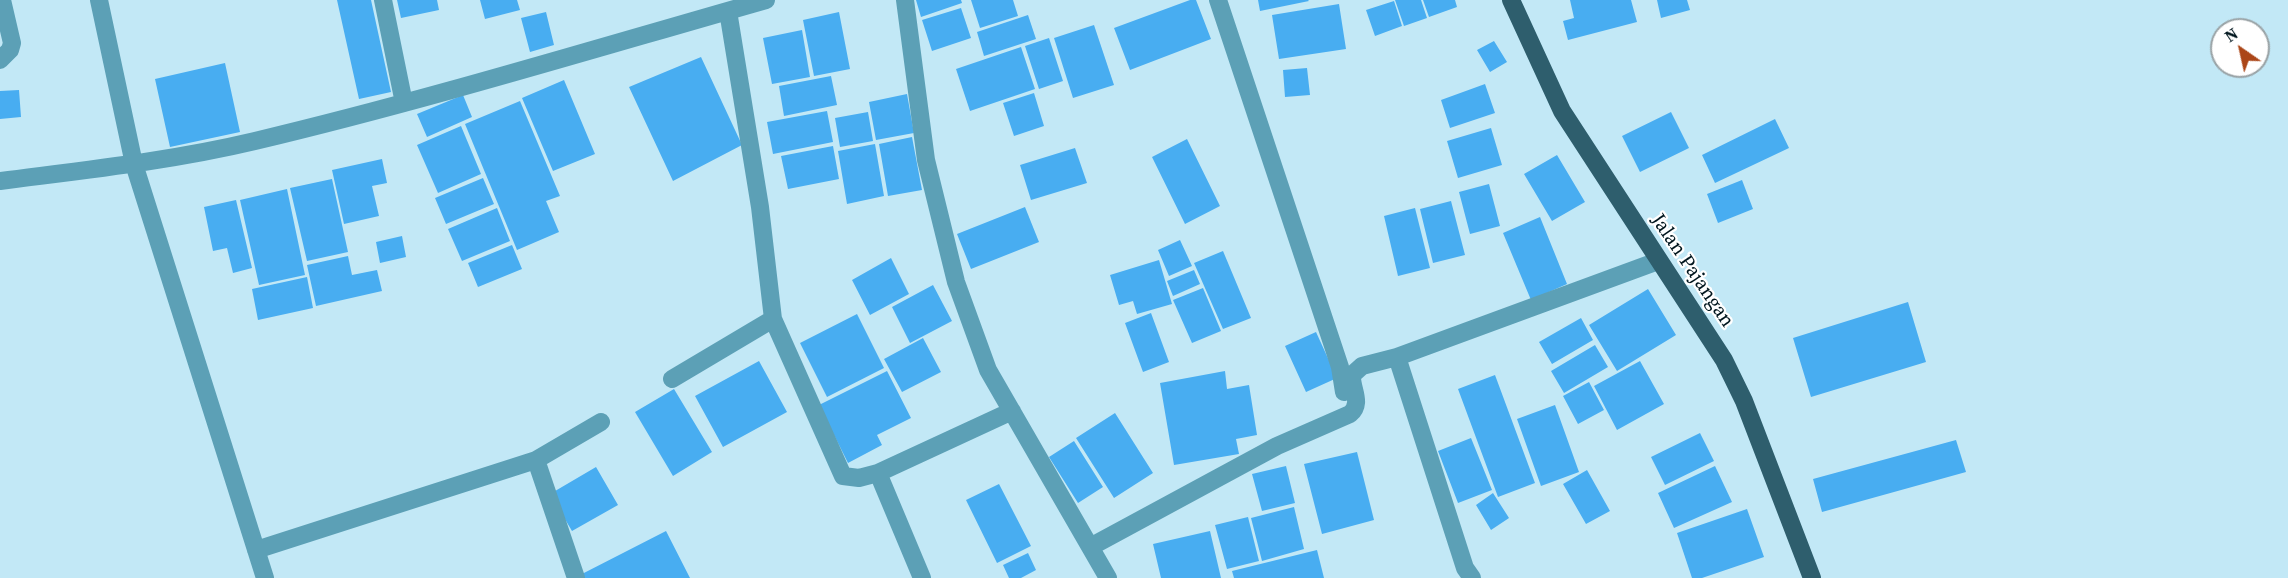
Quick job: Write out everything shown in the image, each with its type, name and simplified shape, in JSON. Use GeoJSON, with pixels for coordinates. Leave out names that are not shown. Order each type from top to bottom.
{"type":"FeatureCollection","features":[{"type":"Feature","properties":{"kind":"main road","name":"Jalan Pajangan"},"geometry":{"type":"LineString","coordinates":[[1511,0],[1551,92],[1724,360],[1744,401],[1812,578]]}},
{"type":"Feature","properties":{"kind":"street"},"geometry":{"type":"LineString","coordinates":[[0,60],[10,50],[12,43],[2,0]]}},
{"type":"Feature","properties":{"kind":"street"},"geometry":{"type":"LineString","coordinates":[[99,0],[134,164],[265,578]]}},
{"type":"Feature","properties":{"kind":"street"},"geometry":{"type":"LineString","coordinates":[[383,0],[404,103]]}},
{"type":"Feature","properties":{"kind":"street"},"geometry":{"type":"LineString","coordinates":[[0,181],[134,164],[254,141],[404,103],[766,0]]}},
{"type":"Feature","properties":{"kind":"street"},"geometry":{"type":"LineString","coordinates":[[905,0],[926,160],[956,282],[988,370],[1092,546],[1108,578]]}},
{"type":"Feature","properties":{"kind":"street"},"geometry":{"type":"LineString","coordinates":[[1218,0],[1340,367],[1344,417]]}},
{"type":"Feature","properties":{"kind":"street"},"geometry":{"type":"LineString","coordinates":[[728,11],[760,207],[773,319],[843,476],[859,478],[878,473],[1012,411]]}},
{"type":"Feature","properties":{"kind":"street"},"geometry":{"type":"LineString","coordinates":[[1092,546],[1277,446],[1344,417],[1355,409],[1357,402],[1351,381],[1355,370],[1397,357],[1658,261]]}},
{"type":"Feature","properties":{"kind":"street"},"geometry":{"type":"LineString","coordinates":[[672,379],[773,319]]}},
{"type":"Feature","properties":{"kind":"street"},"geometry":{"type":"LineString","coordinates":[[1397,357],[1465,568],[1472,578]]}},
{"type":"Feature","properties":{"kind":"street"},"geometry":{"type":"LineString","coordinates":[[256,550],[536,460],[601,422]]}},
{"type":"Feature","properties":{"kind":"street"},"geometry":{"type":"LineString","coordinates":[[536,460],[576,578]]}},
{"type":"Feature","properties":{"kind":"street"},"geometry":{"type":"LineString","coordinates":[[878,473],[922,578]]}},
{"type":"Feature","properties":{"kind":"building"},"geometry":{"type":"Polygon","coordinates":[[[337,0],[371,0],[391,92],[359,99],[337,0]]]}},
{"type":"Feature","properties":{"kind":"building"},"geometry":{"type":"Polygon","coordinates":[[[397,0],[437,0],[439,10],[401,18],[397,0]]]}},
{"type":"Feature","properties":{"kind":"building"},"geometry":{"type":"Polygon","coordinates":[[[480,0],[517,0],[520,10],[485,19],[480,0]]]}},
{"type":"Feature","properties":{"kind":"building"},"geometry":{"type":"Polygon","coordinates":[[[916,0],[961,0],[962,3],[921,17],[916,0]]]}},
{"type":"Feature","properties":{"kind":"building"},"geometry":{"type":"Polygon","coordinates":[[[971,0],[1013,0],[1018,16],[980,28],[971,0]]]}},
{"type":"Feature","properties":{"kind":"building"},"geometry":{"type":"Polygon","coordinates":[[[1190,0],[1196,0],[1211,39],[1130,70],[1114,28],[1190,0]]]}},
{"type":"Feature","properties":{"kind":"building"},"geometry":{"type":"Polygon","coordinates":[[[1258,0],[1308,0],[1309,1],[1260,11],[1258,0]]]}},
{"type":"Feature","properties":{"kind":"building"},"geometry":{"type":"Polygon","coordinates":[[[1395,0],[1421,0],[1427,18],[1404,26],[1395,0]]]}},
{"type":"Feature","properties":{"kind":"building"},"geometry":{"type":"Polygon","coordinates":[[[1423,0],[1455,0],[1457,7],[1429,17],[1423,0]]]}},
{"type":"Feature","properties":{"kind":"building"},"geometry":{"type":"Polygon","coordinates":[[[1570,0],[1631,0],[1637,22],[1568,40],[1563,21],[1574,18],[1570,0]]]}},
{"type":"Feature","properties":{"kind":"building"},"geometry":{"type":"Polygon","coordinates":[[[1657,0],[1687,0],[1690,10],[1661,18],[1657,0]]]}},
{"type":"Feature","properties":{"kind":"building"},"geometry":{"type":"Polygon","coordinates":[[[1394,1],[1402,26],[1375,36],[1366,10],[1394,1]]]}},
{"type":"Feature","properties":{"kind":"building"},"geometry":{"type":"Polygon","coordinates":[[[1339,4],[1346,49],[1279,59],[1272,15],[1339,4]]]}},
{"type":"Feature","properties":{"kind":"building"},"geometry":{"type":"Polygon","coordinates":[[[961,8],[971,38],[932,51],[922,20],[961,8]]]}},
{"type":"Feature","properties":{"kind":"building"},"geometry":{"type":"Polygon","coordinates":[[[546,12],[554,45],[530,52],[521,18],[546,12]]]}},
{"type":"Feature","properties":{"kind":"building"},"geometry":{"type":"Polygon","coordinates":[[[839,12],[850,69],[814,76],[803,20],[839,12]]]}},
{"type":"Feature","properties":{"kind":"building"},"geometry":{"type":"Polygon","coordinates":[[[1028,15],[1036,39],[984,56],[977,32],[1028,15]]]}},
{"type":"Feature","properties":{"kind":"building"},"geometry":{"type":"Polygon","coordinates":[[[1094,25],[1114,85],[1073,98],[1054,38],[1094,25]]]}},
{"type":"Feature","properties":{"kind":"building"},"geometry":{"type":"Polygon","coordinates":[[[802,30],[810,77],[772,84],[763,38],[802,30]]]}},
{"type":"Feature","properties":{"kind":"building"},"geometry":{"type":"Polygon","coordinates":[[[1049,38],[1063,81],[1039,89],[1025,46],[1049,38]]]}},
{"type":"Feature","properties":{"kind":"building"},"geometry":{"type":"Polygon","coordinates":[[[1494,41],[1507,62],[1490,72],[1477,50],[1494,41]]]}},
{"type":"Feature","properties":{"kind":"building"},"geometry":{"type":"Polygon","coordinates":[[[1021,47],[1035,89],[970,111],[956,69],[1021,47]]]}},
{"type":"Feature","properties":{"kind":"building"},"geometry":{"type":"Polygon","coordinates":[[[701,57],[742,145],[673,181],[629,87],[701,57]]]}},
{"type":"Feature","properties":{"kind":"building"},"geometry":{"type":"Polygon","coordinates":[[[225,63],[240,132],[170,147],[155,79],[225,63]]]}},
{"type":"Feature","properties":{"kind":"building"},"geometry":{"type":"Polygon","coordinates":[[[1307,68],[1310,95],[1285,97],[1283,70],[1307,68]]]}},
{"type":"Feature","properties":{"kind":"building"},"geometry":{"type":"Polygon","coordinates":[[[831,76],[837,105],[784,116],[779,86],[831,76]]]}},
{"type":"Feature","properties":{"kind":"building"},"geometry":{"type":"Polygon","coordinates":[[[564,80],[595,154],[553,171],[522,98],[564,80]]]}},
{"type":"Feature","properties":{"kind":"building"},"geometry":{"type":"Polygon","coordinates":[[[1485,84],[1495,113],[1450,128],[1441,100],[1485,84]]]}},
{"type":"Feature","properties":{"kind":"building"},"geometry":{"type":"Polygon","coordinates":[[[19,90],[21,117],[0,119],[0,91],[19,90]]]}},
{"type":"Feature","properties":{"kind":"building"},"geometry":{"type":"Polygon","coordinates":[[[1034,93],[1044,126],[1014,136],[1003,103],[1034,93]]]}},
{"type":"Feature","properties":{"kind":"building"},"geometry":{"type":"Polygon","coordinates":[[[907,94],[914,133],[876,140],[869,102],[907,94]]]}},
{"type":"Feature","properties":{"kind":"building"},"geometry":{"type":"Polygon","coordinates":[[[463,95],[472,117],[427,137],[417,114],[463,95]]]}},
{"type":"Feature","properties":{"kind":"building"},"geometry":{"type":"Polygon","coordinates":[[[520,101],[560,196],[546,201],[559,232],[517,250],[465,124],[520,101]]]}},
{"type":"Feature","properties":{"kind":"building"},"geometry":{"type":"Polygon","coordinates":[[[827,111],[833,142],[773,154],[767,122],[827,111]]]}},
{"type":"Feature","properties":{"kind":"building"},"geometry":{"type":"Polygon","coordinates":[[[868,112],[873,141],[840,147],[835,118],[868,112]]]}},
{"type":"Feature","properties":{"kind":"building"},"geometry":{"type":"Polygon","coordinates":[[[1671,112],[1689,148],[1640,172],[1622,136],[1671,112]]]}},
{"type":"Feature","properties":{"kind":"building"},"geometry":{"type":"Polygon","coordinates":[[[1775,119],[1789,148],[1715,183],[1702,155],[1775,119]]]}},
{"type":"Feature","properties":{"kind":"building"},"geometry":{"type":"Polygon","coordinates":[[[461,126],[481,174],[438,193],[417,145],[461,126]]]}},
{"type":"Feature","properties":{"kind":"building"},"geometry":{"type":"Polygon","coordinates":[[[1491,128],[1502,165],[1458,178],[1447,141],[1491,128]]]}},
{"type":"Feature","properties":{"kind":"building"},"geometry":{"type":"Polygon","coordinates":[[[912,137],[922,190],[888,196],[879,144],[912,137]]]}},
{"type":"Feature","properties":{"kind":"building"},"geometry":{"type":"Polygon","coordinates":[[[1187,139],[1220,206],[1185,224],[1152,157],[1187,139]]]}},
{"type":"Feature","properties":{"kind":"building"},"geometry":{"type":"Polygon","coordinates":[[[875,144],[884,196],[847,204],[838,151],[875,144]]]}},
{"type":"Feature","properties":{"kind":"building"},"geometry":{"type":"Polygon","coordinates":[[[833,146],[839,179],[788,189],[781,156],[833,146]]]}},
{"type":"Feature","properties":{"kind":"building"},"geometry":{"type":"Polygon","coordinates":[[[1075,148],[1087,183],[1031,200],[1020,165],[1075,148]]]}},
{"type":"Feature","properties":{"kind":"building"},"geometry":{"type":"Polygon","coordinates":[[[1557,155],[1585,202],[1552,221],[1524,174],[1557,155]]]}},
{"type":"Feature","properties":{"kind":"building"},"geometry":{"type":"Polygon","coordinates":[[[382,159],[387,183],[372,186],[379,216],[344,224],[332,170],[382,159]]]}},
{"type":"Feature","properties":{"kind":"building"},"geometry":{"type":"Polygon","coordinates":[[[483,178],[494,204],[446,224],[435,198],[483,178]]]}},
{"type":"Feature","properties":{"kind":"building"},"geometry":{"type":"Polygon","coordinates":[[[332,179],[348,252],[307,261],[290,188],[332,179]]]}},
{"type":"Feature","properties":{"kind":"building"},"geometry":{"type":"Polygon","coordinates":[[[1742,180],[1753,209],[1718,223],[1707,194],[1742,180]]]}},
{"type":"Feature","properties":{"kind":"building"},"geometry":{"type":"Polygon","coordinates":[[[1489,184],[1500,226],[1470,234],[1459,192],[1489,184]]]}},
{"type":"Feature","properties":{"kind":"building"},"geometry":{"type":"Polygon","coordinates":[[[287,189],[305,275],[259,285],[240,200],[287,189]]]}},
{"type":"Feature","properties":{"kind":"building"},"geometry":{"type":"Polygon","coordinates":[[[236,200],[252,268],[233,273],[227,248],[213,251],[204,207],[236,200]]]}},
{"type":"Feature","properties":{"kind":"building"},"geometry":{"type":"Polygon","coordinates":[[[1451,201],[1465,255],[1433,263],[1420,209],[1451,201]]]}},
{"type":"Feature","properties":{"kind":"building"},"geometry":{"type":"Polygon","coordinates":[[[1025,207],[1039,242],[971,269],[957,234],[1025,207]]]}},
{"type":"Feature","properties":{"kind":"building"},"geometry":{"type":"Polygon","coordinates":[[[497,208],[510,241],[462,261],[448,229],[497,208]]]}},
{"type":"Feature","properties":{"kind":"building"},"geometry":{"type":"Polygon","coordinates":[[[1415,208],[1430,268],[1398,276],[1384,216],[1415,208]]]}},
{"type":"Feature","properties":{"kind":"building"},"geometry":{"type":"Polygon","coordinates":[[[1540,217],[1567,284],[1531,300],[1503,233],[1540,217]]]}},
{"type":"Feature","properties":{"kind":"building"},"geometry":{"type":"Polygon","coordinates":[[[402,236],[406,257],[380,263],[376,242],[402,236]]]}},
{"type":"Feature","properties":{"kind":"building"},"geometry":{"type":"Polygon","coordinates":[[[1180,240],[1192,266],[1169,276],[1158,250],[1180,240]]]}},
{"type":"Feature","properties":{"kind":"building"},"geometry":{"type":"Polygon","coordinates":[[[512,245],[522,269],[478,287],[468,263],[512,245]]]}},
{"type":"Feature","properties":{"kind":"building"},"geometry":{"type":"Polygon","coordinates":[[[1223,251],[1251,318],[1223,329],[1194,263],[1223,251]]]}},
{"type":"Feature","properties":{"kind":"building"},"geometry":{"type":"Polygon","coordinates":[[[348,256],[352,275],[377,270],[382,291],[316,306],[307,265],[348,256]]]}},
{"type":"Feature","properties":{"kind":"building"},"geometry":{"type":"Polygon","coordinates":[[[891,258],[909,294],[870,315],[852,280],[891,258]]]}},
{"type":"Feature","properties":{"kind":"building"},"geometry":{"type":"Polygon","coordinates":[[[1159,260],[1172,304],[1137,314],[1133,301],[1119,305],[1110,275],[1159,260]]]}},
{"type":"Feature","properties":{"kind":"building"},"geometry":{"type":"Polygon","coordinates":[[[1194,270],[1200,284],[1173,296],[1167,281],[1194,270]]]}},
{"type":"Feature","properties":{"kind":"building"},"geometry":{"type":"Polygon","coordinates":[[[307,277],[313,308],[258,320],[252,289],[307,277]]]}},
{"type":"Feature","properties":{"kind":"building"},"geometry":{"type":"Polygon","coordinates":[[[933,285],[952,321],[910,343],[892,307],[933,285]]]}},
{"type":"Feature","properties":{"kind":"building"},"geometry":{"type":"Polygon","coordinates":[[[1203,288],[1221,331],[1192,343],[1173,300],[1203,288]]]}},
{"type":"Feature","properties":{"kind":"building"},"geometry":{"type":"Polygon","coordinates":[[[1648,289],[1676,335],[1617,371],[1589,325],[1648,289]]]}},
{"type":"Feature","properties":{"kind":"building"},"geometry":{"type":"Polygon","coordinates":[[[1908,302],[1926,362],[1811,397],[1793,338],[1908,302]]]}},
{"type":"Feature","properties":{"kind":"building"},"geometry":{"type":"Polygon","coordinates":[[[1151,313],[1169,362],[1143,372],[1125,323],[1151,313]]]}},
{"type":"Feature","properties":{"kind":"building"},"geometry":{"type":"Polygon","coordinates":[[[857,314],[884,368],[827,397],[800,343],[857,314]]]}},
{"type":"Feature","properties":{"kind":"building"},"geometry":{"type":"Polygon","coordinates":[[[1581,318],[1593,340],[1552,364],[1539,342],[1581,318]]]}},
{"type":"Feature","properties":{"kind":"building"},"geometry":{"type":"Polygon","coordinates":[[[1316,332],[1337,378],[1306,392],[1285,346],[1316,332]]]}},
{"type":"Feature","properties":{"kind":"building"},"geometry":{"type":"Polygon","coordinates":[[[923,338],[941,372],[902,392],[884,359],[923,338]]]}},
{"type":"Feature","properties":{"kind":"building"},"geometry":{"type":"Polygon","coordinates":[[[1595,345],[1608,367],[1564,393],[1551,371],[1595,345]]]}},
{"type":"Feature","properties":{"kind":"building"},"geometry":{"type":"Polygon","coordinates":[[[759,361],[787,412],[723,447],[695,396],[759,361]]]}},
{"type":"Feature","properties":{"kind":"building"},"geometry":{"type":"Polygon","coordinates":[[[1640,361],[1664,404],[1617,430],[1594,386],[1640,361]]]}},
{"type":"Feature","properties":{"kind":"building"},"geometry":{"type":"Polygon","coordinates":[[[887,371],[911,418],[877,435],[882,445],[848,463],[819,405],[887,371]]]}},
{"type":"Feature","properties":{"kind":"building"},"geometry":{"type":"Polygon","coordinates":[[[1225,371],[1227,389],[1249,385],[1257,435],[1236,439],[1239,454],[1174,465],[1160,383],[1225,371]]]}},
{"type":"Feature","properties":{"kind":"building"},"geometry":{"type":"Polygon","coordinates":[[[1495,375],[1535,483],[1498,497],[1458,389],[1495,375]]]}},
{"type":"Feature","properties":{"kind":"building"},"geometry":{"type":"Polygon","coordinates":[[[1589,382],[1604,410],[1578,424],[1563,396],[1589,382]]]}},
{"type":"Feature","properties":{"kind":"building"},"geometry":{"type":"Polygon","coordinates":[[[674,389],[712,452],[673,476],[635,412],[674,389]]]}},
{"type":"Feature","properties":{"kind":"building"},"geometry":{"type":"Polygon","coordinates":[[[1555,405],[1579,472],[1541,486],[1517,419],[1555,405]]]}},
{"type":"Feature","properties":{"kind":"building"},"geometry":{"type":"Polygon","coordinates":[[[1115,413],[1153,473],[1114,498],[1076,438],[1115,413]]]}},
{"type":"Feature","properties":{"kind":"building"},"geometry":{"type":"Polygon","coordinates":[[[1700,433],[1714,461],[1665,485],[1651,457],[1700,433]]]}},
{"type":"Feature","properties":{"kind":"building"},"geometry":{"type":"Polygon","coordinates":[[[1471,438],[1492,490],[1458,503],[1438,451],[1471,438]]]}},
{"type":"Feature","properties":{"kind":"building"},"geometry":{"type":"Polygon","coordinates":[[[1956,440],[1966,472],[1822,512],[1813,479],[1956,440]]]}},
{"type":"Feature","properties":{"kind":"building"},"geometry":{"type":"Polygon","coordinates":[[[1074,441],[1103,487],[1078,503],[1049,457],[1074,441]]]}},
{"type":"Feature","properties":{"kind":"building"},"geometry":{"type":"Polygon","coordinates":[[[1357,452],[1374,520],[1322,534],[1304,464],[1357,452]]]}},
{"type":"Feature","properties":{"kind":"building"},"geometry":{"type":"Polygon","coordinates":[[[1286,466],[1295,503],[1262,511],[1252,474],[1286,466]]]}},
{"type":"Feature","properties":{"kind":"building"},"geometry":{"type":"Polygon","coordinates":[[[1715,466],[1732,502],[1674,528],[1658,493],[1715,466]]]}},
{"type":"Feature","properties":{"kind":"building"},"geometry":{"type":"Polygon","coordinates":[[[596,467],[618,505],[572,531],[550,494],[596,467]]]}},
{"type":"Feature","properties":{"kind":"building"},"geometry":{"type":"Polygon","coordinates":[[[1587,470],[1610,511],[1586,524],[1563,484],[1587,470]]]}},
{"type":"Feature","properties":{"kind":"building"},"geometry":{"type":"Polygon","coordinates":[[[999,484],[1031,546],[997,563],[966,500],[999,484]]]}},
{"type":"Feature","properties":{"kind":"building"},"geometry":{"type":"Polygon","coordinates":[[[1493,493],[1509,518],[1491,530],[1476,505],[1493,493]]]}},
{"type":"Feature","properties":{"kind":"building"},"geometry":{"type":"Polygon","coordinates":[[[1294,507],[1304,549],[1262,561],[1251,518],[1294,507]]]}},
{"type":"Feature","properties":{"kind":"building"},"geometry":{"type":"Polygon","coordinates":[[[1747,509],[1764,557],[1702,578],[1692,578],[1677,533],[1747,509]]]}},
{"type":"Feature","properties":{"kind":"building"},"geometry":{"type":"Polygon","coordinates":[[[1248,517],[1259,561],[1227,569],[1215,525],[1248,517]]]}},
{"type":"Feature","properties":{"kind":"building"},"geometry":{"type":"Polygon","coordinates":[[[666,531],[690,578],[581,578],[580,575],[666,531]]]}},
{"type":"Feature","properties":{"kind":"building"},"geometry":{"type":"Polygon","coordinates":[[[1210,531],[1221,578],[1161,578],[1153,544],[1210,531]]]}},
{"type":"Feature","properties":{"kind":"building"},"geometry":{"type":"Polygon","coordinates":[[[1317,550],[1324,578],[1234,578],[1232,571],[1317,550]]]}},
{"type":"Feature","properties":{"kind":"building"},"geometry":{"type":"Polygon","coordinates":[[[1028,553],[1036,570],[1021,578],[1009,578],[1003,565],[1028,553]]]}}]}
